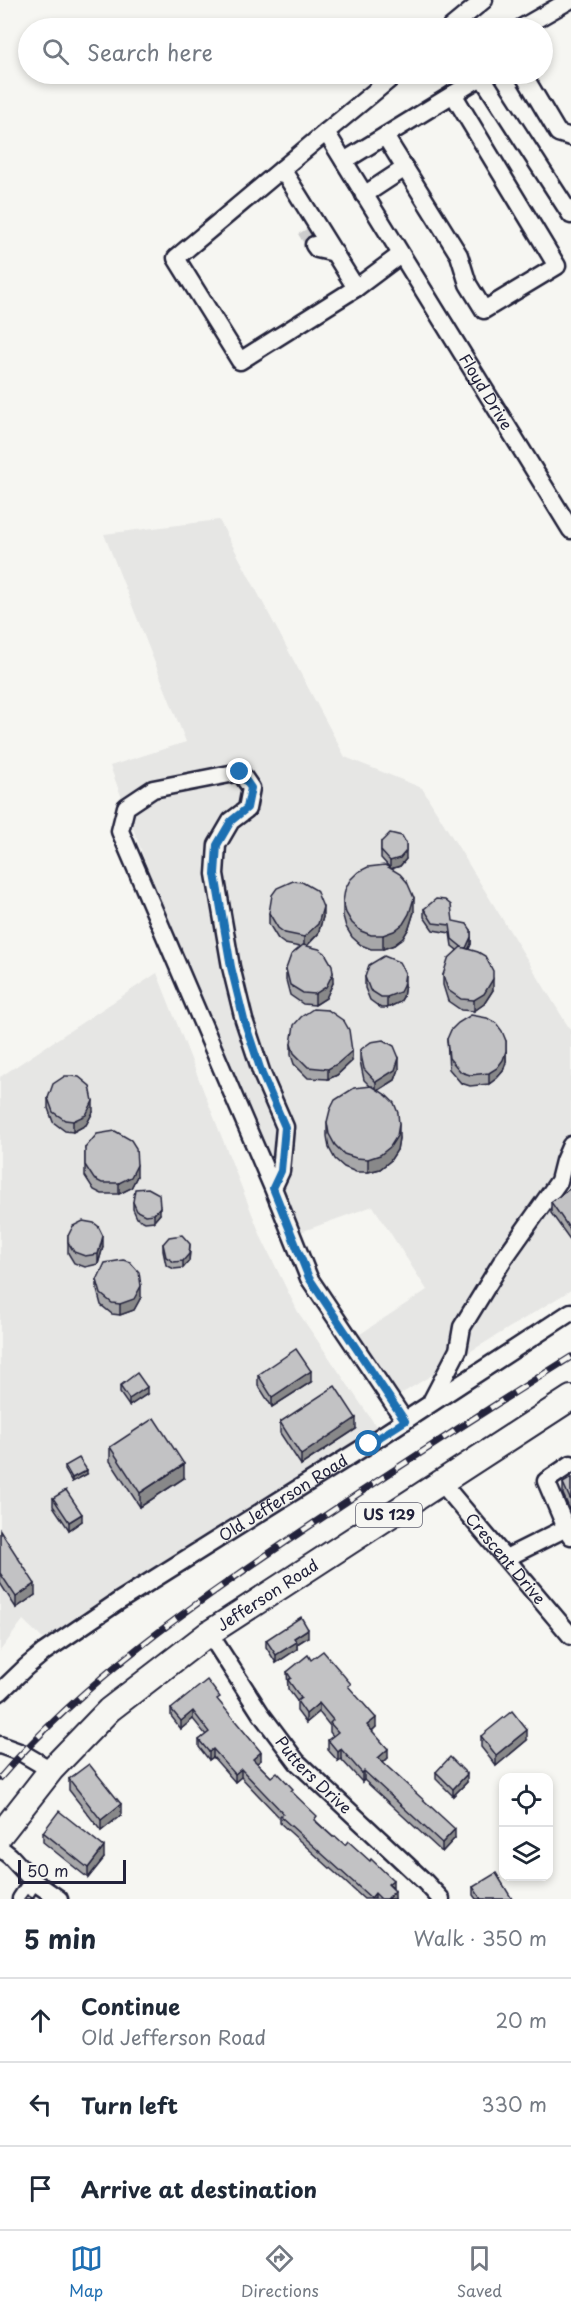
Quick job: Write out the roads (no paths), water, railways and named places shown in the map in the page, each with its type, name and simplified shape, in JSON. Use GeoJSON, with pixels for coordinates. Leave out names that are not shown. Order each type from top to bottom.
{"type":"FeatureCollection","features":[{"type":"Feature","properties":{"kind":"highway","name":"Jefferson Road"},"geometry":{"type":"LineString","coordinates":[[0,1835],[51,1770],[109,1710],[208,1633],[571,1398]]}},
{"type":"Feature","properties":{"kind":"street"},"geometry":{"type":"LineString","coordinates":[[462,18],[484,0]]}},
{"type":"Feature","properties":{"kind":"street"},"geometry":{"type":"LineString","coordinates":[[538,18],[570,0]]}},
{"type":"Feature","properties":{"kind":"street"},"geometry":{"type":"LineString","coordinates":[[384,84],[176,258],[240,361],[356,288],[400,255]]}},
{"type":"Feature","properties":{"kind":"street"},"geometry":{"type":"LineString","coordinates":[[344,161],[468,84]]}},
{"type":"Feature","properties":{"kind":"street"},"geometry":{"type":"LineString","coordinates":[[489,84],[571,215]]}},
{"type":"Feature","properties":{"kind":"street"},"geometry":{"type":"LineString","coordinates":[[529,84],[558,133],[571,137]]}},
{"type":"Feature","properties":{"kind":"street"},"geometry":{"type":"LineString","coordinates":[[385,136],[459,255],[468,284],[484,310],[557,266],[453,94]]}},
{"type":"Feature","properties":{"kind":"street","name":"Floyd Drive"},"geometry":{"type":"LineString","coordinates":[[326,132],[571,530]]}},
{"type":"Feature","properties":{"kind":"street"},"geometry":{"type":"LineString","coordinates":[[364,195],[405,168]]}},
{"type":"Feature","properties":{"kind":"street"},"geometry":{"type":"LineString","coordinates":[[282,169],[356,288]]}},
{"type":"Feature","properties":{"kind":"street"},"geometry":{"type":"LineString","coordinates":[[304,230],[308,210]]}},
{"type":"Feature","properties":{"kind":"street"},"geometry":{"type":"LineString","coordinates":[[314,245],[316,249],[334,253]]}},
{"type":"Feature","properties":{"kind":"street"},"geometry":{"type":"LineString","coordinates":[[273,1188],[281,1171],[285,1127],[262,1074],[244,1020],[231,967],[215,874],[217,845],[231,821],[247,808],[251,788],[240,772],[153,789],[126,807],[120,831],[273,1188],[309,1278],[405,1421]]}},
{"type":"Feature","properties":{"kind":"street"},"geometry":{"type":"LineString","coordinates":[[430,1404],[458,1350],[462,1327],[503,1260],[559,1181],[571,1145]]}},
{"type":"Feature","properties":{"kind":"street","name":"Old Jefferson Road"},"geometry":{"type":"LineString","coordinates":[[0,1692],[35,1660],[119,1601],[405,1421],[571,1312]]}},
{"type":"Feature","properties":{"kind":"street"},"geometry":{"type":"LineString","coordinates":[[506,1558],[567,1523],[546,1481],[571,1464]]}},
{"type":"Feature","properties":{"kind":"street","name":"Crescent Drive"},"geometry":{"type":"LineString","coordinates":[[441,1482],[571,1636]]}},
{"type":"Feature","properties":{"kind":"street","name":"Putters Drive"},"geometry":{"type":"LineString","coordinates":[[208,1633],[261,1714],[297,1762],[441,1899]]}},
{"type":"Feature","properties":{"kind":"street"},"geometry":{"type":"LineString","coordinates":[[0,1745],[22,1753],[51,1770]]}},
{"type":"Feature","properties":{"kind":"street"},"geometry":{"type":"LineString","coordinates":[[0,1848],[33,1881],[60,1899]]}},
{"type":"Feature","properties":{"kind":"street"},"geometry":{"type":"LineString","coordinates":[[21,1899],[33,1881]]}},
{"type":"Feature","properties":{"kind":"tunnel"},"geometry":{"type":"LineString","coordinates":[[305,230],[314,245]]}},
{"type":"Feature","properties":{"kind":"railway"},"geometry":{"type":"LineString","coordinates":[[0,1778],[69,1707],[145,1642],[185,1612],[341,1505],[571,1357]]}}]}
